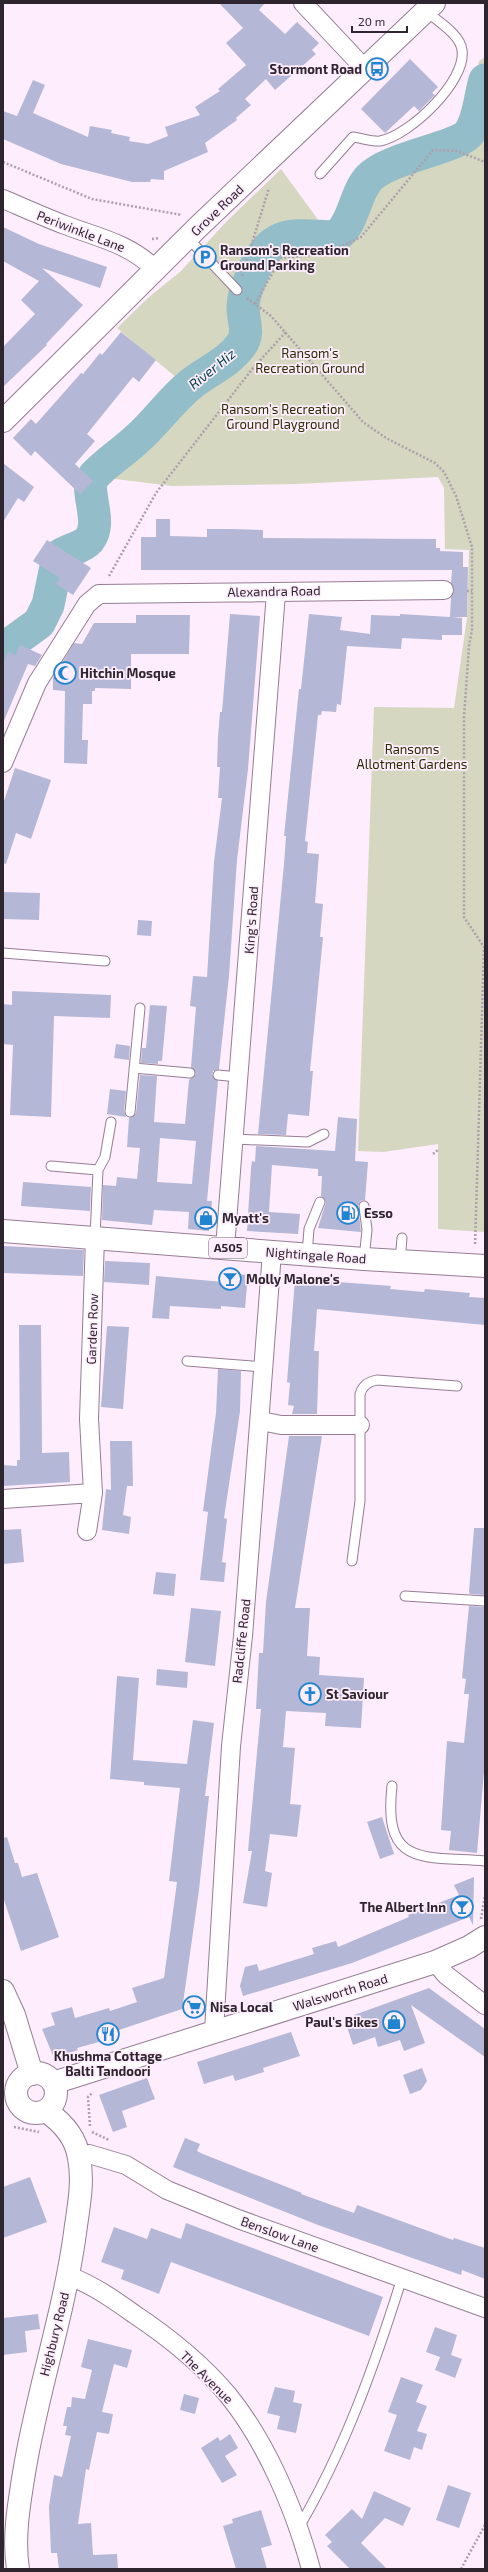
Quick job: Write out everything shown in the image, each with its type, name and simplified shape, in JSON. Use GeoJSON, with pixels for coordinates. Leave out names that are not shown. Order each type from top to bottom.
{"type":"FeatureCollection","features":[{"type":"Feature","properties":{"kind":"street"},"geometry":{"type":"LineString","coordinates":[[304,3],[365,69]]}},
{"type":"Feature","properties":{"kind":"street","name":"Grove Road"},"geometry":{"type":"LineString","coordinates":[[3,421],[155,268],[188,227],[365,69],[430,7]]}},
{"type":"Feature","properties":{"kind":"street","name":"Periwinkle Lane"},"geometry":{"type":"LineString","coordinates":[[3,199],[66,226],[127,247],[155,268]]}},
{"type":"Feature","properties":{"kind":"street","name":"Alexandra Road"},"geometry":{"type":"LineString","coordinates":[[105,592],[444,590]]}},
{"type":"Feature","properties":{"kind":"street"},"geometry":{"type":"LineString","coordinates":[[3,762],[37,683],[87,604],[95,596],[105,592]]}},
{"type":"Feature","properties":{"kind":"street","name":"King's Road"},"geometry":{"type":"LineString","coordinates":[[225,1248],[276,592]]}},
{"type":"Feature","properties":{"kind":"street","name":"Nightingale Road"},"geometry":{"type":"LineString","coordinates":[[3,1231],[364,1259],[400,1261],[480,1258]]}},
{"type":"Feature","properties":{"kind":"street","name":"Garden Row"},"geometry":{"type":"LineString","coordinates":[[87,1532],[93,1493],[92,1420],[95,1238]]}},
{"type":"Feature","properties":{"kind":"street","name":"Radcliffe Road"},"geometry":{"type":"LineString","coordinates":[[214,2031],[231,1746],[243,1636],[261,1421],[272,1252]]}},
{"type":"Feature","properties":{"kind":"street"},"geometry":{"type":"LineString","coordinates":[[261,1421],[288,1425],[360,1425]]}},
{"type":"Feature","properties":{"kind":"street"},"geometry":{"type":"LineString","coordinates":[[3,1499],[93,1493]]}},
{"type":"Feature","properties":{"kind":"street","name":"Walsworth Road"},"geometry":{"type":"LineString","coordinates":[[54,2083],[435,1962],[469,1947],[485,1937]]}},
{"type":"Feature","properties":{"kind":"street"},"geometry":{"type":"LineString","coordinates":[[435,1962],[446,1975],[485,2005]]}},
{"type":"Feature","properties":{"kind":"street"},"geometry":{"type":"LineString","coordinates":[[3,1991],[14,2015],[32,2074]]}},
{"type":"Feature","properties":{"kind":"street"},"geometry":{"type":"LineString","coordinates":[[32,2074],[43,2074],[54,2083],[55,2098],[46,2110],[36,2113],[11,2113],[17,2084],[22,2078],[32,2074]]}},
{"type":"Feature","properties":{"kind":"street","name":"Highbury Road"},"geometry":{"type":"LineString","coordinates":[[18,2569],[16,2554],[19,2507],[28,2446],[69,2276],[81,2184],[79,2157],[74,2142],[62,2122],[46,2110]]}},
{"type":"Feature","properties":{"kind":"street","name":"Benslow Lane"},"geometry":{"type":"LineString","coordinates":[[79,2157],[89,2154],[126,2165],[167,2190],[485,2308]]}},
{"type":"Feature","properties":{"kind":"street","name":"The Avenue"},"geometry":{"type":"LineString","coordinates":[[69,2276],[88,2283],[155,2328],[227,2395],[248,2423],[299,2527],[311,2569]]}},
{"type":"Feature","properties":{"kind":"lane"},"geometry":{"type":"LineString","coordinates":[[320,174],[353,137],[380,141],[412,126],[433,106],[455,78],[463,51],[458,40],[430,7]]}},
{"type":"Feature","properties":{"kind":"lane"},"geometry":{"type":"LineString","coordinates":[[188,227],[237,290]]}},
{"type":"Feature","properties":{"kind":"lane"},"geometry":{"type":"LineString","coordinates":[[3,953],[105,960]]}},
{"type":"Feature","properties":{"kind":"lane"},"geometry":{"type":"LineString","coordinates":[[130,1112],[140,1008]]}},
{"type":"Feature","properties":{"kind":"lane"},"geometry":{"type":"LineString","coordinates":[[134,1068],[190,1073]]}},
{"type":"Feature","properties":{"kind":"lane"},"geometry":{"type":"LineString","coordinates":[[218,1075],[238,1077]]}},
{"type":"Feature","properties":{"kind":"lane"},"geometry":{"type":"LineString","coordinates":[[95,1238],[98,1170],[105,1157],[111,1122]]}},
{"type":"Feature","properties":{"kind":"lane"},"geometry":{"type":"LineString","coordinates":[[234,1139],[308,1142],[324,1134]]}},
{"type":"Feature","properties":{"kind":"lane"},"geometry":{"type":"LineString","coordinates":[[51,1166],[98,1170]]}},
{"type":"Feature","properties":{"kind":"lane"},"geometry":{"type":"LineString","coordinates":[[307,1255],[309,1229],[320,1202]]}},
{"type":"Feature","properties":{"kind":"lane"},"geometry":{"type":"LineString","coordinates":[[364,1206],[366,1230],[364,1259]]}},
{"type":"Feature","properties":{"kind":"lane"},"geometry":{"type":"LineString","coordinates":[[400,1261],[402,1238]]}},
{"type":"Feature","properties":{"kind":"lane"},"geometry":{"type":"LineString","coordinates":[[187,1361],[264,1367]]}},
{"type":"Feature","properties":{"kind":"lane"},"geometry":{"type":"LineString","coordinates":[[352,1561],[360,1501],[360,1394],[365,1385],[370,1381],[377,1380],[457,1386]]}},
{"type":"Feature","properties":{"kind":"lane"},"geometry":{"type":"LineString","coordinates":[[405,1596],[485,1601]]}},
{"type":"Feature","properties":{"kind":"lane"},"geometry":{"type":"LineString","coordinates":[[392,1786],[390,1810],[392,1824],[398,1842],[404,1850],[415,1854],[439,1858],[485,1861]]}},
{"type":"Feature","properties":{"kind":"lane"},"geometry":{"type":"LineString","coordinates":[[299,2527],[350,2425],[382,2343],[402,2278]]}},
{"type":"Feature","properties":{"kind":"path"},"geometry":{"type":"LineString","coordinates":[[480,1258],[484,947],[464,917],[464,717],[469,646],[472,630],[472,547],[456,496],[444,472],[435,462],[386,438],[363,422],[286,332],[271,316],[256,304],[281,258],[325,254],[361,236],[433,150],[457,151],[485,162]]}},
{"type":"Feature","properties":{"kind":"path"},"geometry":{"type":"LineString","coordinates":[[3,162],[92,199],[188,227]]}},
{"type":"Feature","properties":{"kind":"path"},"geometry":{"type":"LineString","coordinates":[[237,290],[270,185]]}},
{"type":"Feature","properties":{"kind":"path"},"geometry":{"type":"LineString","coordinates":[[105,592],[109,573],[156,493],[253,368],[286,332]]}},
{"type":"Feature","properties":{"kind":"path"},"geometry":{"type":"LineString","coordinates":[[433,1154],[438,1150]]}},
{"type":"Feature","properties":{"kind":"path"},"geometry":{"type":"LineString","coordinates":[[90,2132],[88,2097],[98,2088]]}},
{"type":"Feature","properties":{"kind":"path"},"geometry":{"type":"LineString","coordinates":[[11,2113],[44,2135]]}},
{"type":"Feature","properties":{"kind":"path"},"geometry":{"type":"LineString","coordinates":[[461,2569],[485,2525]]}},
{"type":"Feature","properties":{"kind":"green space","name":"Ransom's Recreation Ground"},"geometry":{"type":"Polygon","coordinates":[[[485,57],[485,1232],[438,1229],[438,1144],[383,1152],[358,1151],[374,707],[454,708],[467,618],[469,550],[445,549],[444,488],[438,477],[297,484],[172,486],[99,477],[149,433],[190,389],[117,328],[149,297],[181,271],[227,221],[281,169],[327,232],[337,241],[345,238],[367,187],[376,175],[423,155],[448,134],[469,109],[479,61],[485,57]]]}},
{"type":"Feature","properties":{"kind":"building"},"geometry":{"type":"Polygon","coordinates":[[[219,3],[265,3],[259,10],[285,34],[297,22],[319,43],[312,50],[316,54],[275,90],[266,79],[245,99],[251,105],[236,118],[237,120],[205,143],[208,152],[164,171],[164,180],[151,179],[150,182],[132,182],[61,164],[3,139],[3,111],[17,116],[33,80],[45,85],[33,113],[88,137],[90,126],[112,130],[111,133],[130,137],[129,141],[148,144],[168,136],[165,127],[200,115],[195,107],[220,91],[218,89],[246,65],[226,43],[243,28],[219,3]]]}},
{"type":"Feature","properties":{"kind":"building"},"geometry":{"type":"Polygon","coordinates":[[[410,59],[438,87],[432,93],[435,95],[419,111],[414,106],[385,133],[361,109],[410,59]]]}},
{"type":"Feature","properties":{"kind":"building"},"geometry":{"type":"Polygon","coordinates":[[[3,227],[39,244],[107,267],[100,288],[42,268],[83,305],[46,344],[47,345],[3,387],[3,347],[35,314],[21,300],[39,281],[3,261],[3,227]]]}},
{"type":"Feature","properties":{"kind":"building"},"geometry":{"type":"Polygon","coordinates":[[[121,332],[156,360],[139,382],[133,377],[87,434],[95,441],[75,464],[93,481],[80,494],[35,451],[31,456],[13,438],[31,419],[36,424],[81,373],[83,374],[100,353],[102,355],[121,332]]]}},
{"type":"Feature","properties":{"kind":"building"},"geometry":{"type":"Polygon","coordinates":[[[3,463],[34,487],[24,502],[18,498],[3,522],[3,463]]]}},
{"type":"Feature","properties":{"kind":"building"},"geometry":{"type":"Polygon","coordinates":[[[156,519],[170,519],[170,536],[207,537],[207,529],[231,529],[263,530],[263,538],[436,539],[436,548],[440,548],[440,551],[463,552],[463,567],[468,567],[467,617],[453,617],[462,618],[462,635],[442,635],[442,640],[402,638],[401,649],[347,646],[341,705],[337,704],[336,712],[322,711],[321,715],[318,715],[305,841],[308,842],[307,853],[319,854],[315,903],[323,904],[320,937],[323,937],[310,1071],[313,1071],[309,1116],[288,1114],[286,1135],[258,1134],[284,864],[286,836],[284,836],[299,689],[301,689],[309,614],[342,617],[340,630],[370,634],[371,615],[400,616],[400,614],[450,617],[451,597],[454,590],[451,583],[452,570],[141,570],[141,537],[156,537],[156,519]]]}},
{"type":"Feature","properties":{"kind":"building"},"geometry":{"type":"Polygon","coordinates":[[[47,540],[91,568],[73,595],[56,584],[60,578],[33,561],[47,540]]]}},
{"type":"Feature","properties":{"kind":"building"},"geometry":{"type":"Polygon","coordinates":[[[230,614],[260,616],[248,769],[237,860],[229,976],[219,1069],[213,1071],[212,1075],[218,1081],[207,1201],[212,1201],[209,1231],[188,1229],[189,1212],[154,1210],[152,1225],[102,1220],[103,1185],[116,1186],[117,1177],[137,1179],[140,1148],[127,1147],[129,1118],[136,1113],[140,1075],[157,1076],[154,1122],[185,1124],[189,1080],[196,1074],[191,1067],[196,1007],[190,1006],[193,976],[207,977],[214,862],[222,798],[218,798],[220,767],[217,767],[220,712],[222,712],[230,614]],[[160,1138],[157,1182],[192,1184],[196,1141],[160,1138]]]}},
{"type":"Feature","properties":{"kind":"building"},"geometry":{"type":"Polygon","coordinates":[[[136,615],[190,615],[189,654],[131,654],[131,689],[95,688],[95,691],[92,691],[92,704],[83,704],[82,740],[88,740],[87,764],[64,763],[65,691],[53,690],[53,678],[74,643],[82,644],[94,623],[136,623],[136,615]]]}},
{"type":"Feature","properties":{"kind":"building"},"geometry":{"type":"Polygon","coordinates":[[[20,645],[42,655],[35,666],[28,664],[3,723],[3,663],[8,652],[15,655],[20,645]]]}},
{"type":"Feature","properties":{"kind":"building"},"geometry":{"type":"Polygon","coordinates":[[[15,768],[51,780],[31,839],[16,833],[6,864],[3,863],[3,804],[15,768]]]}},
{"type":"Feature","properties":{"kind":"building"},"geometry":{"type":"Polygon","coordinates":[[[3,892],[40,893],[39,920],[3,919],[3,892]]]}},
{"type":"Feature","properties":{"kind":"building"},"geometry":{"type":"Polygon","coordinates":[[[138,920],[152,921],[151,936],[137,935],[138,920]]]}},
{"type":"Feature","properties":{"kind":"building"},"geometry":{"type":"Polygon","coordinates":[[[12,991],[111,995],[110,1018],[54,1016],[51,1117],[10,1115],[13,1045],[3,1044],[3,1004],[12,1005],[12,991]]]}},
{"type":"Feature","properties":{"kind":"building"},"geometry":{"type":"Polygon","coordinates":[[[150,1005],[167,1006],[162,1061],[158,1061],[158,1064],[141,1063],[142,1048],[146,1048],[150,1005]]]}},
{"type":"Feature","properties":{"kind":"building"},"geometry":{"type":"Polygon","coordinates":[[[116,1044],[130,1046],[129,1060],[114,1058],[116,1044]]]}},
{"type":"Feature","properties":{"kind":"building"},"geometry":{"type":"Polygon","coordinates":[[[110,1089],[126,1091],[124,1111],[126,1117],[107,1114],[110,1089]]]}},
{"type":"Feature","properties":{"kind":"building"},"geometry":{"type":"Polygon","coordinates":[[[338,1117],[357,1119],[355,1161],[368,1162],[365,1200],[360,1201],[358,1206],[361,1232],[318,1228],[326,1202],[321,1196],[322,1176],[318,1176],[318,1169],[272,1165],[269,1212],[300,1214],[298,1234],[247,1231],[251,1168],[252,1161],[255,1162],[256,1146],[335,1151],[338,1117]]]}},
{"type":"Feature","properties":{"kind":"building"},"geometry":{"type":"Polygon","coordinates":[[[23,1182],[91,1187],[90,1211],[21,1206],[23,1182]]]}},
{"type":"Feature","properties":{"kind":"building"},"geometry":{"type":"Polygon","coordinates":[[[3,1246],[84,1250],[83,1276],[3,1273],[3,1246]]]}},
{"type":"Feature","properties":{"kind":"building"},"geometry":{"type":"Polygon","coordinates":[[[105,1261],[150,1263],[149,1285],[104,1282],[105,1261]]]}},
{"type":"Feature","properties":{"kind":"building"},"geometry":{"type":"Polygon","coordinates":[[[223,1273],[248,1275],[245,1308],[221,1306],[221,1309],[170,1306],[169,1319],[152,1318],[156,1276],[223,1282],[223,1273]]]}},
{"type":"Feature","properties":{"kind":"building"},"geometry":{"type":"Polygon","coordinates":[[[295,1279],[391,1286],[390,1289],[424,1292],[425,1289],[470,1293],[469,1297],[485,1298],[485,1325],[317,1309],[314,1351],[319,1351],[317,1414],[292,1414],[294,1406],[288,1405],[290,1383],[287,1382],[295,1279]]]}},
{"type":"Feature","properties":{"kind":"building"},"geometry":{"type":"Polygon","coordinates":[[[19,1325],[41,1325],[42,1453],[69,1452],[70,1482],[3,1486],[3,1465],[17,1466],[17,1460],[20,1460],[19,1325]]]}},
{"type":"Feature","properties":{"kind":"building"},"geometry":{"type":"Polygon","coordinates":[[[107,1326],[129,1327],[123,1409],[101,1407],[107,1326]]]}},
{"type":"Feature","properties":{"kind":"building"},"geometry":{"type":"Polygon","coordinates":[[[218,1369],[241,1371],[240,1411],[224,1518],[227,1519],[222,1562],[226,1563],[224,1582],[200,1580],[208,1512],[203,1511],[216,1413],[218,1369]]]}},
{"type":"Feature","properties":{"kind":"building"},"geometry":{"type":"Polygon","coordinates":[[[289,1436],[322,1436],[295,1608],[310,1608],[307,1656],[320,1657],[319,1675],[364,1678],[361,1728],[325,1726],[326,1713],[286,1711],[283,1747],[295,1748],[290,1804],[301,1805],[297,1837],[270,1834],[265,1871],[272,1873],[267,1907],[243,1903],[252,1851],[248,1851],[261,1709],[256,1709],[259,1653],[263,1653],[266,1602],[289,1436]]]}},
{"type":"Feature","properties":{"kind":"building"},"geometry":{"type":"Polygon","coordinates":[[[110,1441],[132,1441],[133,1486],[127,1486],[123,1515],[131,1517],[129,1534],[102,1530],[106,1489],[111,1490],[110,1441]]]}},
{"type":"Feature","properties":{"kind":"building"},"geometry":{"type":"Polygon","coordinates":[[[474,1528],[485,1528],[485,1595],[470,1594],[469,1592],[474,1528]]]}},
{"type":"Feature","properties":{"kind":"building"},"geometry":{"type":"Polygon","coordinates":[[[21,1529],[24,1562],[3,1564],[3,1530],[21,1529]]]}},
{"type":"Feature","properties":{"kind":"building"},"geometry":{"type":"Polygon","coordinates":[[[156,1572],[176,1574],[174,1596],[153,1594],[156,1572]]]}},
{"type":"Feature","properties":{"kind":"building"},"geometry":{"type":"Polygon","coordinates":[[[469,1606],[485,1607],[485,1760],[477,1853],[449,1850],[451,1831],[441,1830],[447,1741],[464,1743],[469,1694],[464,1694],[466,1679],[462,1678],[469,1606]]]}},
{"type":"Feature","properties":{"kind":"building"},"geometry":{"type":"Polygon","coordinates":[[[191,1608],[221,1611],[215,1666],[185,1662],[191,1608]]]}},
{"type":"Feature","properties":{"kind":"building"},"geometry":{"type":"Polygon","coordinates":[[[157,1669],[188,1672],[187,1688],[156,1685],[157,1669]]]}},
{"type":"Feature","properties":{"kind":"building"},"geometry":{"type":"Polygon","coordinates":[[[117,1676],[139,1678],[133,1760],[187,1764],[193,1720],[214,1723],[205,1796],[209,1796],[199,1890],[183,2003],[185,2008],[116,2031],[117,2037],[77,2048],[78,2050],[54,2058],[42,2029],[55,2025],[51,2013],[72,2007],[75,2018],[109,2008],[110,2011],[137,2002],[132,1988],[164,1978],[177,1882],[169,1881],[180,1788],[144,1785],[144,1782],[110,1779],[117,1676]]]}},
{"type":"Feature","properties":{"kind":"building"},"geometry":{"type":"Polygon","coordinates":[[[382,1817],[394,1854],[380,1859],[367,1822],[382,1817]]]}},
{"type":"Feature","properties":{"kind":"building"},"geometry":{"type":"Polygon","coordinates":[[[7,1837],[15,1863],[18,1863],[22,1877],[37,1873],[59,1937],[21,1951],[3,1897],[3,1838],[7,1837]]]}},
{"type":"Feature","properties":{"kind":"building"},"geometry":{"type":"Polygon","coordinates":[[[474,1877],[473,1925],[469,1917],[352,1963],[243,1996],[240,1986],[245,1967],[257,1964],[259,1971],[314,1954],[312,1948],[336,1941],[338,1947],[409,1917],[408,1915],[459,1895],[454,1885],[474,1877]]]}},
{"type":"Feature","properties":{"kind":"building"},"geometry":{"type":"Polygon","coordinates":[[[429,1988],[485,2029],[485,2057],[411,2005],[425,2043],[404,2051],[400,2040],[378,2047],[375,2037],[353,2045],[346,2024],[356,2021],[354,2015],[429,1988]]]}},
{"type":"Feature","properties":{"kind":"building"},"geometry":{"type":"Polygon","coordinates":[[[291,2032],[300,2056],[263,2068],[264,2072],[235,2081],[233,2075],[204,2084],[197,2062],[291,2032]]]}},
{"type":"Feature","properties":{"kind":"building"},"geometry":{"type":"Polygon","coordinates":[[[422,2068],[427,2081],[421,2090],[410,2094],[403,2075],[422,2068]]]}},
{"type":"Feature","properties":{"kind":"building"},"geometry":{"type":"Polygon","coordinates":[[[147,2078],[155,2099],[122,2111],[127,2127],[113,2132],[99,2095],[147,2078]]]}},
{"type":"Feature","properties":{"kind":"building"},"geometry":{"type":"Polygon","coordinates":[[[185,2138],[200,2144],[197,2151],[203,2154],[302,2193],[301,2194],[354,2213],[357,2205],[453,2240],[454,2238],[485,2248],[485,2279],[462,2270],[461,2275],[318,2225],[173,2167],[185,2138]]]}},
{"type":"Feature","properties":{"kind":"building"},"geometry":{"type":"Polygon","coordinates":[[[30,2177],[47,2222],[3,2238],[3,2187],[30,2177]]]}},
{"type":"Feature","properties":{"kind":"building"},"geometry":{"type":"Polygon","coordinates":[[[186,2223],[383,2297],[369,2336],[171,2262],[159,2294],[121,2279],[124,2270],[101,2262],[114,2227],[147,2239],[151,2228],[181,2239],[186,2223]]]}},
{"type":"Feature","properties":{"kind":"building"},"geometry":{"type":"Polygon","coordinates":[[[38,2314],[40,2329],[25,2331],[27,2352],[3,2355],[3,2318],[38,2314]]]}},
{"type":"Feature","properties":{"kind":"building"},"geometry":{"type":"Polygon","coordinates":[[[435,2327],[457,2335],[451,2355],[462,2359],[455,2378],[435,2370],[440,2357],[426,2352],[435,2327]]]}},
{"type":"Feature","properties":{"kind":"building"},"geometry":{"type":"Polygon","coordinates":[[[88,2339],[132,2350],[127,2368],[114,2364],[102,2412],[113,2414],[109,2434],[97,2432],[89,2470],[86,2469],[78,2524],[91,2523],[93,2555],[117,2554],[118,2569],[59,2569],[57,2553],[51,2553],[49,2506],[54,2475],[62,2477],[71,2436],[65,2435],[67,2426],[63,2426],[67,2407],[71,2407],[72,2397],[85,2399],[92,2370],[81,2367],[88,2339]]]}},
{"type":"Feature","properties":{"kind":"building"},"geometry":{"type":"Polygon","coordinates":[[[401,2377],[423,2385],[416,2402],[427,2406],[417,2431],[427,2434],[422,2450],[414,2447],[410,2460],[384,2451],[397,2415],[388,2412],[401,2377]]]}},
{"type":"Feature","properties":{"kind":"building"},"geometry":{"type":"Polygon","coordinates":[[[275,2387],[295,2391],[293,2402],[302,2404],[296,2433],[277,2429],[280,2416],[267,2413],[275,2387]]]}},
{"type":"Feature","properties":{"kind":"building"},"geometry":{"type":"Polygon","coordinates":[[[184,2394],[199,2398],[195,2414],[180,2410],[184,2394]]]}},
{"type":"Feature","properties":{"kind":"building"},"geometry":{"type":"Polygon","coordinates":[[[230,2434],[238,2448],[225,2456],[237,2475],[222,2483],[201,2448],[218,2437],[220,2441],[230,2434]]]}},
{"type":"Feature","properties":{"kind":"building"},"geometry":{"type":"Polygon","coordinates":[[[448,2485],[471,2493],[459,2528],[436,2520],[448,2485]]]}},
{"type":"Feature","properties":{"kind":"building"},"geometry":{"type":"Polygon","coordinates":[[[374,2491],[411,2508],[403,2526],[385,2518],[361,2543],[387,2569],[350,2569],[327,2546],[332,2542],[325,2535],[352,2509],[362,2519],[374,2491]]]}},
{"type":"Feature","properties":{"kind":"building"},"geometry":{"type":"Polygon","coordinates":[[[261,2510],[272,2545],[261,2548],[267,2569],[236,2569],[223,2526],[233,2523],[232,2519],[261,2510]]]}},
{"type":"Feature","properties":{"kind":"waterway","name":"River Hiz"},"geometry":{"type":"LineString","coordinates":[[3,649],[39,623],[48,605],[58,557],[89,540],[95,524],[91,490],[91,482],[94,476],[133,443],[184,390],[197,379],[224,362],[241,345],[246,331],[243,308],[245,293],[261,256],[269,247],[286,237],[334,237],[345,227],[360,193],[369,178],[392,164],[452,143],[469,133],[477,115],[485,80]]}},
{"type":"Feature","properties":{"kind":"place","name":"Stormont Road"},"geometry":{"type":"Point","coordinates":[377,69]}},
{"type":"Feature","properties":{"kind":"place","name":"Ransom's Recreation Ground Parking"},"geometry":{"type":"Point","coordinates":[205,257]}},
{"type":"Feature","properties":{"kind":"place","name":"Hitchin Mosque"},"geometry":{"type":"Point","coordinates":[65,673]}},
{"type":"Feature","properties":{"kind":"place","name":"Esso"},"geometry":{"type":"Point","coordinates":[348,1213]}},
{"type":"Feature","properties":{"kind":"place","name":"Myatt's"},"geometry":{"type":"Point","coordinates":[206,1218]}},
{"type":"Feature","properties":{"kind":"place","name":"Molly Malone's"},"geometry":{"type":"Point","coordinates":[230,1279]}},
{"type":"Feature","properties":{"kind":"place","name":"St Saviour"},"geometry":{"type":"Point","coordinates":[310,1694]}},
{"type":"Feature","properties":{"kind":"place","name":"The Albert Inn"},"geometry":{"type":"Point","coordinates":[462,1907]}},
{"type":"Feature","properties":{"kind":"place","name":"Nisa Local"},"geometry":{"type":"Point","coordinates":[194,2007]}},
{"type":"Feature","properties":{"kind":"place","name":"Paul's Bikes"},"geometry":{"type":"Point","coordinates":[394,2022]}},
{"type":"Feature","properties":{"kind":"place","name":"Khushma Cottage Balti Tandoori"},"geometry":{"type":"Point","coordinates":[108,2034]}},
{"type":"Feature","properties":{"kind":"park label","name":"Ransom's Recreation Ground Playground"},"geometry":{"type":"Point","coordinates":[283,416]}},
{"type":"Feature","properties":{"kind":"park label","name":"Ransoms Allotment Gardens"},"geometry":{"type":"Point","coordinates":[412,756]}}]}
